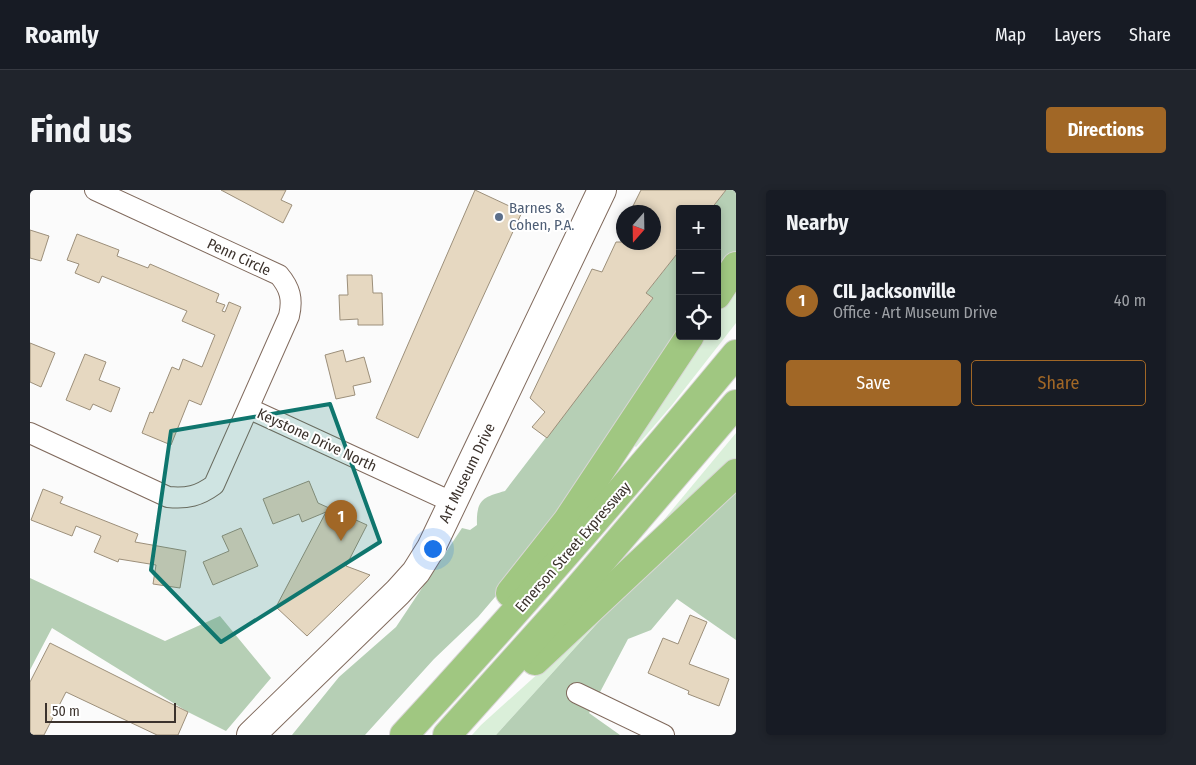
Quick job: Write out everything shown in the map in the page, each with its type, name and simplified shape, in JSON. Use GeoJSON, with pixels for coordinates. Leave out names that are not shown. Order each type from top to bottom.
{"type":"FeatureCollection","features":[{"type":"Feature","properties":{"kind":"highway"},"geometry":{"type":"LineString","coordinates":[[721,289],[736,266]]}},
{"type":"Feature","properties":{"kind":"highway"},"geometry":{"type":"LineString","coordinates":[[412,726],[492,615],[567,521],[687,340]]}},
{"type":"Feature","properties":{"kind":"highway","name":"Emerson Street Expressway"},"geometry":{"type":"LineString","coordinates":[[412,726],[556,566],[736,354]]}},
{"type":"Feature","properties":{"kind":"highway","name":"Emerson Street Expressway"},"geometry":{"type":"LineString","coordinates":[[447,735],[562,607],[736,404]]}},
{"type":"Feature","properties":{"kind":"highway"},"geometry":{"type":"LineString","coordinates":[[447,735],[542,655],[736,473]]}},
{"type":"Feature","properties":{"kind":"street","name":"Penn Circle"},"geometry":{"type":"LineString","coordinates":[[95,190],[278,275],[285,283],[290,294],[289,316],[250,409]]}},
{"type":"Feature","properties":{"kind":"street","name":"Art Museum Drive"},"geometry":{"type":"LineString","coordinates":[[251,735],[416,572],[431,548],[454,503],[602,190]]}},
{"type":"Feature","properties":{"kind":"street","name":"Keystone Drive North"},"geometry":{"type":"LineString","coordinates":[[30,433],[168,497],[186,499],[203,493],[214,485],[250,409],[454,503]]}},
{"type":"Feature","properties":{"kind":"street"},"geometry":{"type":"LineString","coordinates":[[577,693],[664,735]]}},
{"type":"Feature","properties":{"kind":"highlighted area"},"geometry":{"type":"Polygon","coordinates":[[[330,404],[380,542],[221,642],[151,570],[171,431],[330,404]]]}},
{"type":"Feature","properties":{"kind":"green space"},"geometry":{"type":"Polygon","coordinates":[[[726,190],[736,190],[736,254],[721,278],[721,205],[714,205],[726,190]]]}},
{"type":"Feature","properties":{"kind":"green space"},"geometry":{"type":"Polygon","coordinates":[[[676,255],[677,340],[543,541],[478,617],[434,659],[365,735],[292,735],[339,677],[396,627],[462,528],[470,530],[477,525],[478,510],[482,501],[491,495],[505,491],[653,298],[646,293],[676,255]]]}},
{"type":"Feature","properties":{"kind":"green space"},"geometry":{"type":"Polygon","coordinates":[[[736,280],[736,323],[672,405],[636,447],[630,442],[696,340],[721,340],[721,302],[736,280]]]}},
{"type":"Feature","properties":{"kind":"green space"},"geometry":{"type":"Polygon","coordinates":[[[736,433],[736,465],[668,527],[662,522],[736,433]]]}},
{"type":"Feature","properties":{"kind":"green space"},"geometry":{"type":"Polygon","coordinates":[[[736,483],[736,640],[677,599],[651,630],[628,639],[589,713],[620,735],[496,735],[613,606],[736,483]]]}},
{"type":"Feature","properties":{"kind":"green space"},"geometry":{"type":"Polygon","coordinates":[[[30,578],[165,641],[220,616],[271,678],[226,731],[188,712],[52,628],[30,670],[30,578]]]}},
{"type":"Feature","properties":{"kind":"green space"},"geometry":{"type":"Polygon","coordinates":[[[613,606],[496,735],[472,735],[481,725],[613,606]]]}},
{"type":"Feature","properties":{"kind":"building"},"geometry":{"type":"Polygon","coordinates":[[[221,190],[286,190],[281,200],[292,205],[283,223],[221,190]]]}},
{"type":"Feature","properties":{"kind":"building"},"geometry":{"type":"Polygon","coordinates":[[[475,190],[522,212],[418,438],[376,418],[475,190]]]}},
{"type":"Feature","properties":{"kind":"building"},"geometry":{"type":"Polygon","coordinates":[[[641,190],[726,190],[714,205],[676,205],[676,255],[646,293],[653,298],[547,438],[532,427],[545,412],[530,398],[592,269],[602,272],[616,242],[616,250],[661,250],[661,205],[634,205],[641,190]]]}},
{"type":"Feature","properties":{"kind":"building"},"geometry":{"type":"Polygon","coordinates":[[[30,230],[49,236],[41,261],[30,258],[30,230]]]}},
{"type":"Feature","properties":{"kind":"building"},"geometry":{"type":"Polygon","coordinates":[[[77,234],[119,250],[117,256],[148,268],[150,264],[219,294],[216,302],[225,305],[222,311],[225,312],[229,302],[241,307],[201,405],[189,400],[171,445],[142,433],[150,412],[153,413],[172,367],[179,370],[183,359],[202,367],[215,335],[182,321],[187,311],[102,276],[99,283],[75,273],[79,264],[67,260],[77,234]]]}},
{"type":"Feature","properties":{"kind":"building"},"geometry":{"type":"Polygon","coordinates":[[[347,275],[372,275],[373,293],[382,293],[383,325],[358,325],[358,319],[340,320],[339,295],[348,295],[347,275]]]}},
{"type":"Feature","properties":{"kind":"building"},"geometry":{"type":"Polygon","coordinates":[[[30,343],[55,353],[41,387],[30,382],[30,343]]]}},
{"type":"Feature","properties":{"kind":"building"},"geometry":{"type":"Polygon","coordinates":[[[343,350],[346,362],[364,357],[371,382],[353,386],[355,395],[336,399],[325,355],[343,350]]]}},
{"type":"Feature","properties":{"kind":"building"},"geometry":{"type":"Polygon","coordinates":[[[85,354],[106,362],[99,380],[120,388],[111,412],[93,404],[90,410],[66,400],[85,354]]]}},
{"type":"Feature","properties":{"kind":"building"},"geometry":{"type":"Polygon","coordinates":[[[309,481],[318,503],[367,525],[346,566],[370,575],[307,636],[276,607],[326,512],[302,522],[299,514],[273,524],[263,499],[309,481]]]}},
{"type":"Feature","properties":{"kind":"building"},"geometry":{"type":"Polygon","coordinates":[[[43,489],[63,497],[60,503],[138,534],[135,542],[186,551],[180,588],[153,584],[156,565],[119,559],[118,562],[94,552],[101,536],[76,526],[72,536],[31,520],[43,489]]]}},
{"type":"Feature","properties":{"kind":"building"},"geometry":{"type":"Polygon","coordinates":[[[241,528],[258,566],[213,585],[203,562],[229,551],[222,536],[241,528]]]}},
{"type":"Feature","properties":{"kind":"building"},"geometry":{"type":"Polygon","coordinates":[[[690,615],[707,622],[689,664],[729,679],[719,706],[688,694],[689,691],[648,673],[663,638],[678,644],[690,615]]]}},
{"type":"Feature","properties":{"kind":"building"},"geometry":{"type":"Polygon","coordinates":[[[50,643],[188,712],[178,735],[157,735],[66,692],[44,735],[30,735],[30,682],[50,643]]]}},
{"type":"Feature","properties":{"kind":"place","name":"Barnes & Cohen, P.A."},"geometry":{"type":"Point","coordinates":[499,217]}},
{"type":"Feature","properties":{"kind":"place","name":"CIL Jacksonville"},"geometry":{"type":"Point","coordinates":[341,541]}}]}
